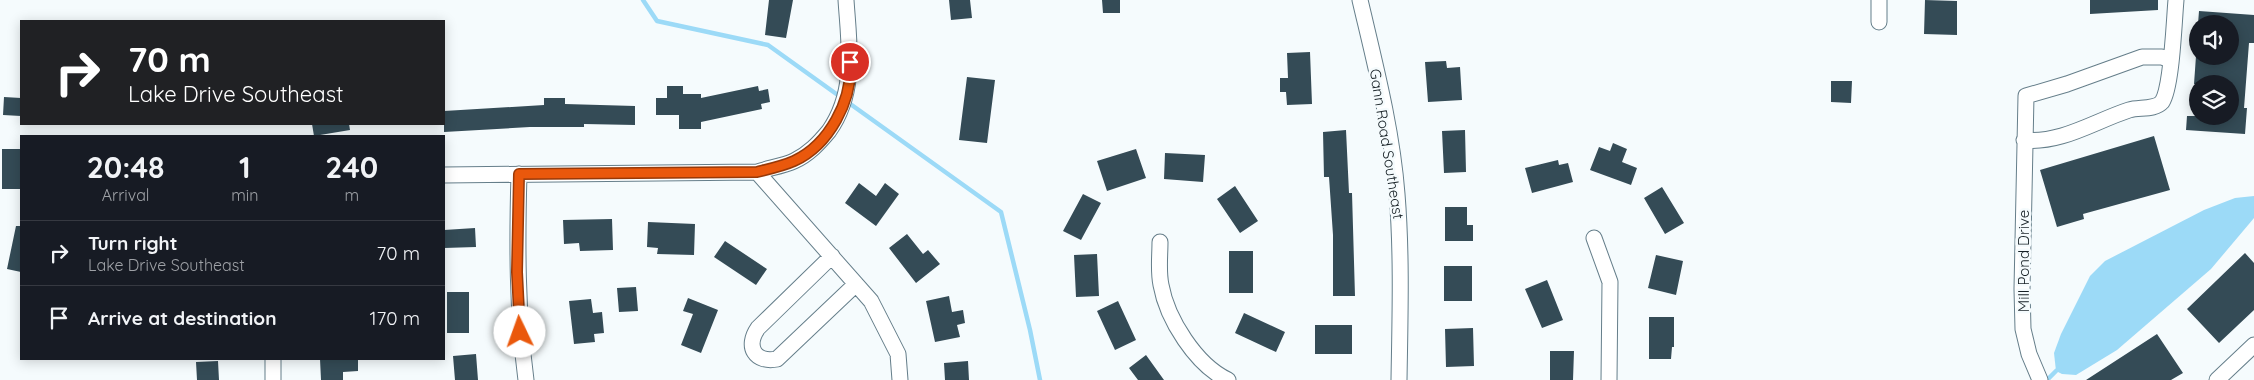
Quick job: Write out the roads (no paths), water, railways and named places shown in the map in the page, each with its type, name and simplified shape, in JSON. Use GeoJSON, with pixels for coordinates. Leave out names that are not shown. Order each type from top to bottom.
{"type":"FeatureCollection","features":[{"type":"Feature","properties":{"kind":"street"},"geometry":{"type":"LineString","coordinates":[[445,176],[757,172],[794,161],[821,141],[842,106],[850,68],[846,0]]}},
{"type":"Feature","properties":{"kind":"street","name":"Gann Road Southeast"},"geometry":{"type":"LineString","coordinates":[[1360,0],[1382,101],[1397,191],[1400,237],[1399,380]]}},
{"type":"Feature","properties":{"kind":"street"},"geometry":{"type":"LineString","coordinates":[[1879,0],[1880,22]]}},
{"type":"Feature","properties":{"kind":"street"},"geometry":{"type":"LineString","coordinates":[[2024,140],[2044,140],[2078,130],[2127,110],[2156,106],[2164,96],[2176,0]]}},
{"type":"Feature","properties":{"kind":"street","name":"Mill Pond Drive"},"geometry":{"type":"LineString","coordinates":[[2040,380],[2029,354],[2023,328],[2026,96],[2067,84],[2142,57],[2162,57],[2170,60]]}},
{"type":"Feature","properties":{"kind":"street"},"geometry":{"type":"LineString","coordinates":[[757,172],[871,301],[898,354],[900,380]]}},
{"type":"Feature","properties":{"kind":"street"},"geometry":{"type":"LineString","coordinates":[[519,174],[517,272],[520,332],[526,380]]}},
{"type":"Feature","properties":{"kind":"street"},"geometry":{"type":"LineString","coordinates":[[1594,238],[1610,282],[1609,380]]}},
{"type":"Feature","properties":{"kind":"street"},"geometry":{"type":"LineString","coordinates":[[1160,242],[1161,284],[1178,326],[1198,357],[1228,380]]}},
{"type":"Feature","properties":{"kind":"street"},"geometry":{"type":"LineString","coordinates":[[832,256],[758,328],[752,337],[752,346],[757,356],[767,360],[777,359],[856,284]]}},
{"type":"Feature","properties":{"kind":"street"},"geometry":{"type":"LineString","coordinates":[[2217,380],[2254,345]]}},
{"type":"Feature","properties":{"kind":"street"},"geometry":{"type":"LineString","coordinates":[[273,360],[273,380]]}},
{"type":"Feature","properties":{"kind":"water"},"geometry":{"type":"Polygon","coordinates":[[[2254,196],[2254,218],[2211,269],[2117,350],[2076,375],[2062,374],[2056,371],[2054,353],[2061,334],[2090,276],[2105,261],[2204,210],[2235,198],[2254,196]]]}},
{"type":"Feature","properties":{"kind":"waterway"},"geometry":{"type":"LineString","coordinates":[[643,0],[657,21],[768,45],[1001,212],[1030,330],[1040,380]]}},
{"type":"Feature","properties":{"kind":"waterway"},"geometry":{"type":"LineString","coordinates":[[2047,380],[2056,371]]}}]}
